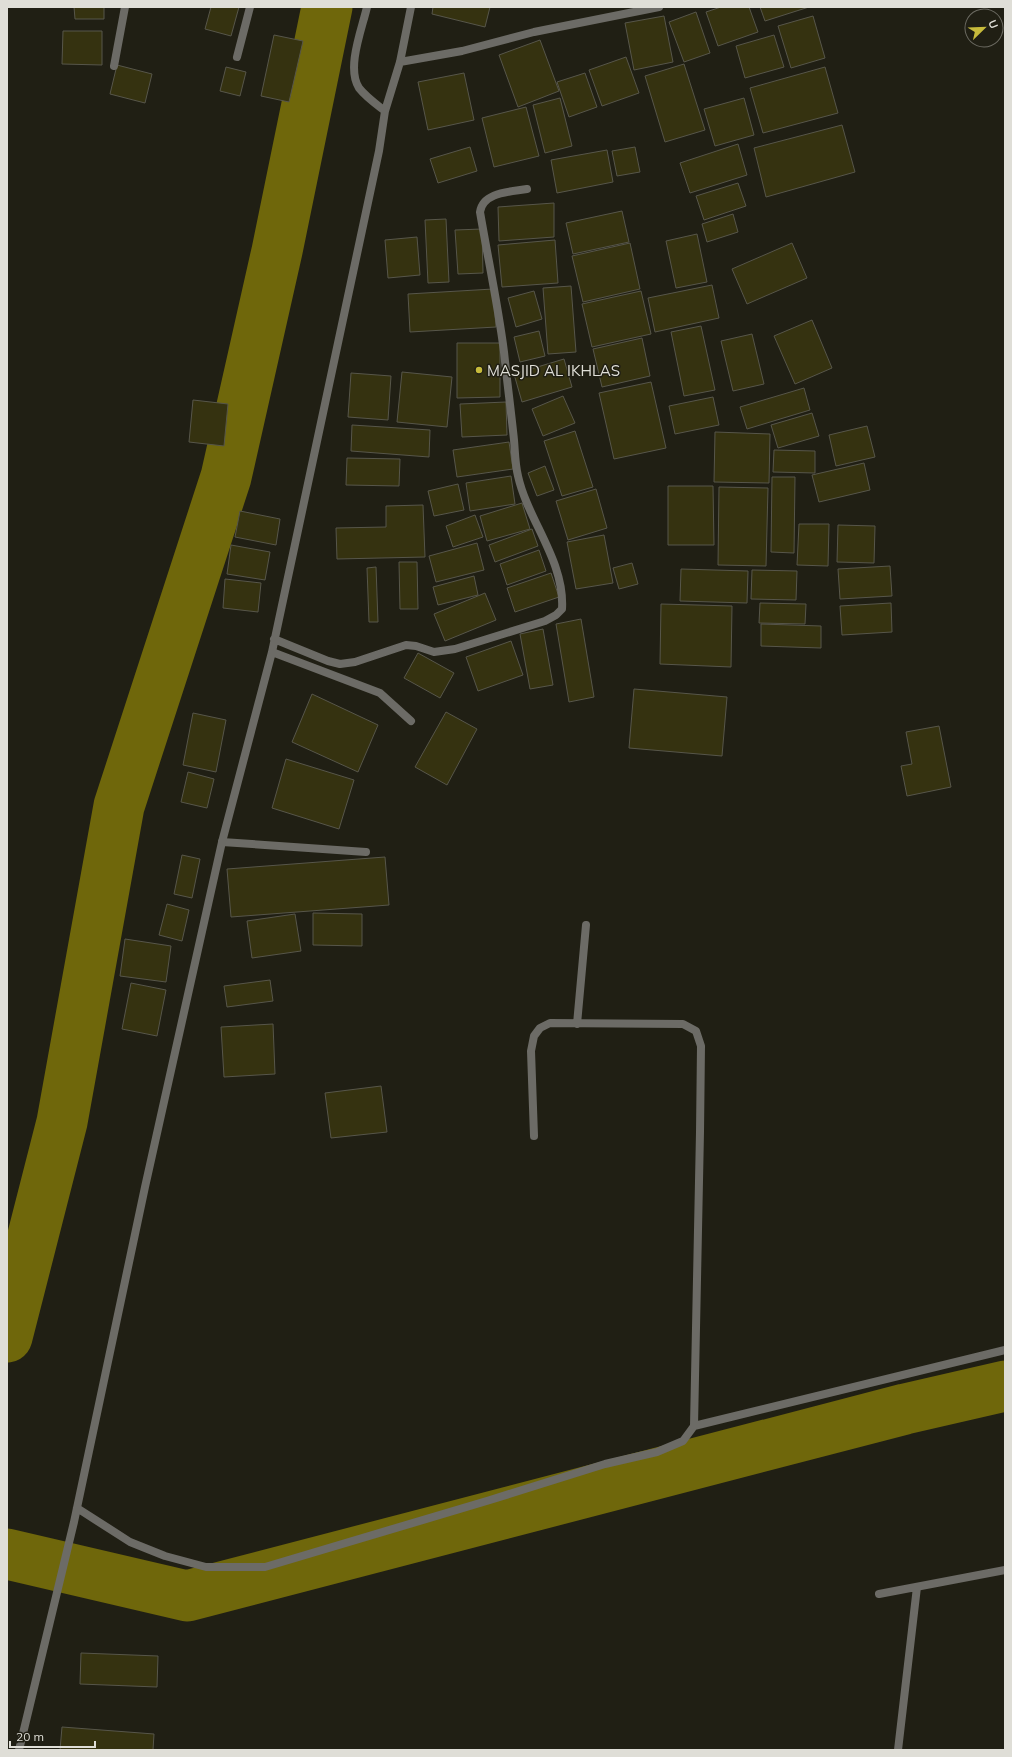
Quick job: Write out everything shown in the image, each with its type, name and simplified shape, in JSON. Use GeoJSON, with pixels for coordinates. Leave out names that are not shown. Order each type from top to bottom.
{"type":"FeatureCollection","features":[{"type":"Feature","properties":{"kind":"street"},"geometry":{"type":"LineString","coordinates":[[114,66],[125,7]]}},
{"type":"Feature","properties":{"kind":"street"},"geometry":{"type":"LineString","coordinates":[[238,57],[250,7]]}},
{"type":"Feature","properties":{"kind":"street"},"geometry":{"type":"LineString","coordinates":[[367,7],[354,60],[354,76],[359,88],[367,97],[385,111]]}},
{"type":"Feature","properties":{"kind":"street"},"geometry":{"type":"LineString","coordinates":[[19,1750],[74,1522],[145,1187],[222,842],[272,652],[379,151],[385,111],[400,62],[411,7]]}},
{"type":"Feature","properties":{"kind":"street"},"geometry":{"type":"LineString","coordinates":[[400,62],[462,51],[534,32],[659,7]]}},
{"type":"Feature","properties":{"kind":"street"},"geometry":{"type":"LineString","coordinates":[[274,639],[328,661],[340,664],[355,662],[406,646],[416,646],[434,652],[455,649],[545,621],[556,615],[562,609],[563,596],[559,578],[522,494],[517,474],[504,350],[480,212],[481,204],[487,199],[527,189]]}},
{"type":"Feature","properties":{"kind":"street"},"geometry":{"type":"LineString","coordinates":[[272,652],[380,693],[411,721]]}},
{"type":"Feature","properties":{"kind":"street"},"geometry":{"type":"LineString","coordinates":[[222,842],[366,852]]}},
{"type":"Feature","properties":{"kind":"street"},"geometry":{"type":"LineString","coordinates":[[577,1024],[586,925]]}},
{"type":"Feature","properties":{"kind":"street"},"geometry":{"type":"LineString","coordinates":[[77,1508],[130,1542],[165,1556],[206,1567],[265,1567],[605,1464],[657,1452],[683,1441],[694,1426],[701,1046],[696,1031],[683,1024],[550,1023],[540,1028],[534,1036],[531,1051],[534,1136]]}},
{"type":"Feature","properties":{"kind":"street"},"geometry":{"type":"LineString","coordinates":[[694,1426],[1005,1350]]}},
{"type":"Feature","properties":{"kind":"street"},"geometry":{"type":"LineString","coordinates":[[879,1594],[1005,1570]]}},
{"type":"Feature","properties":{"kind":"street"},"geometry":{"type":"LineString","coordinates":[[898,1750],[917,1587]]}},
{"type":"Feature","properties":{"kind":"building"},"geometry":{"type":"Polygon","coordinates":[[[74,7],[104,7],[104,19],[75,19],[74,7]]]}},
{"type":"Feature","properties":{"kind":"building"},"geometry":{"type":"Polygon","coordinates":[[[211,7],[239,7],[231,36],[205,29],[211,7]]]}},
{"type":"Feature","properties":{"kind":"building"},"geometry":{"type":"Polygon","coordinates":[[[433,7],[490,7],[485,27],[432,14],[433,7]]]}},
{"type":"Feature","properties":{"kind":"building"},"geometry":{"type":"Polygon","coordinates":[[[721,7],[749,7],[758,32],[718,46],[706,12],[721,7]]]}},
{"type":"Feature","properties":{"kind":"building"},"geometry":{"type":"Polygon","coordinates":[[[760,7],[809,7],[765,21],[760,7]]]}},
{"type":"Feature","properties":{"kind":"building"},"geometry":{"type":"Polygon","coordinates":[[[696,12],[710,53],[684,62],[669,22],[696,12]]]}},
{"type":"Feature","properties":{"kind":"building"},"geometry":{"type":"Polygon","coordinates":[[[664,16],[673,62],[634,70],[625,23],[664,16]]]}},
{"type":"Feature","properties":{"kind":"building"},"geometry":{"type":"Polygon","coordinates":[[[813,16],[825,58],[791,68],[778,26],[813,16]]]}},
{"type":"Feature","properties":{"kind":"building"},"geometry":{"type":"Polygon","coordinates":[[[63,31],[102,31],[102,65],[62,64],[63,31]]]}},
{"type":"Feature","properties":{"kind":"building"},"geometry":{"type":"Polygon","coordinates":[[[274,35],[303,41],[289,102],[261,96],[274,35]]]}},
{"type":"Feature","properties":{"kind":"building"},"geometry":{"type":"Polygon","coordinates":[[[774,35],[784,67],[745,78],[736,46],[774,35]]]}},
{"type":"Feature","properties":{"kind":"building"},"geometry":{"type":"Polygon","coordinates":[[[540,40],[559,91],[518,107],[499,55],[540,40]]]}},
{"type":"Feature","properties":{"kind":"building"},"geometry":{"type":"Polygon","coordinates":[[[626,57],[639,93],[602,106],[589,70],[626,57]]]}},
{"type":"Feature","properties":{"kind":"building"},"geometry":{"type":"Polygon","coordinates":[[[684,64],[705,130],[665,142],[645,76],[684,64]]]}},
{"type":"Feature","properties":{"kind":"building"},"geometry":{"type":"Polygon","coordinates":[[[117,65],[152,74],[145,103],[110,94],[117,65]]]}},
{"type":"Feature","properties":{"kind":"building"},"geometry":{"type":"Polygon","coordinates":[[[226,67],[246,72],[240,96],[220,91],[226,67]]]}},
{"type":"Feature","properties":{"kind":"building"},"geometry":{"type":"Polygon","coordinates":[[[825,67],[838,113],[763,133],[750,88],[825,67]]]}},
{"type":"Feature","properties":{"kind":"building"},"geometry":{"type":"Polygon","coordinates":[[[464,73],[474,120],[428,130],[418,82],[464,73]]]}},
{"type":"Feature","properties":{"kind":"building"},"geometry":{"type":"Polygon","coordinates":[[[585,73],[597,107],[569,117],[557,82],[585,73]]]}},
{"type":"Feature","properties":{"kind":"building"},"geometry":{"type":"Polygon","coordinates":[[[560,98],[572,146],[545,153],[533,105],[560,98]]]}},
{"type":"Feature","properties":{"kind":"building"},"geometry":{"type":"Polygon","coordinates":[[[744,98],[754,135],[715,146],[704,109],[744,98]]]}},
{"type":"Feature","properties":{"kind":"building"},"geometry":{"type":"Polygon","coordinates":[[[526,107],[539,156],[494,167],[482,118],[526,107]]]}},
{"type":"Feature","properties":{"kind":"building"},"geometry":{"type":"Polygon","coordinates":[[[842,125],[855,172],[766,197],[754,148],[842,125]]]}},
{"type":"Feature","properties":{"kind":"building"},"geometry":{"type":"Polygon","coordinates":[[[738,144],[747,175],[690,193],[680,163],[738,144]]]}},
{"type":"Feature","properties":{"kind":"building"},"geometry":{"type":"Polygon","coordinates":[[[470,147],[477,171],[438,183],[430,159],[470,147]]]}},
{"type":"Feature","properties":{"kind":"building"},"geometry":{"type":"Polygon","coordinates":[[[635,147],[640,172],[617,176],[612,151],[635,147]]]}},
{"type":"Feature","properties":{"kind":"building"},"geometry":{"type":"Polygon","coordinates":[[[607,150],[613,182],[557,193],[551,160],[607,150]]]}},
{"type":"Feature","properties":{"kind":"building"},"geometry":{"type":"Polygon","coordinates":[[[738,183],[746,206],[704,220],[696,196],[738,183]]]}},
{"type":"Feature","properties":{"kind":"building"},"geometry":{"type":"Polygon","coordinates":[[[554,203],[554,237],[499,241],[498,207],[554,203]]]}},
{"type":"Feature","properties":{"kind":"building"},"geometry":{"type":"Polygon","coordinates":[[[622,211],[629,242],[573,254],[566,223],[622,211]]]}},
{"type":"Feature","properties":{"kind":"building"},"geometry":{"type":"Polygon","coordinates":[[[733,214],[738,232],[707,242],[702,224],[733,214]]]}},
{"type":"Feature","properties":{"kind":"building"},"geometry":{"type":"Polygon","coordinates":[[[446,219],[449,282],[428,283],[425,220],[446,219]]]}},
{"type":"Feature","properties":{"kind":"building"},"geometry":{"type":"Polygon","coordinates":[[[482,229],[483,273],[458,274],[455,230],[482,229]]]}},
{"type":"Feature","properties":{"kind":"building"},"geometry":{"type":"Polygon","coordinates":[[[697,234],[707,282],[676,288],[666,241],[697,234]]]}},
{"type":"Feature","properties":{"kind":"building"},"geometry":{"type":"Polygon","coordinates":[[[417,237],[420,275],[388,278],[385,240],[417,237]]]}},
{"type":"Feature","properties":{"kind":"building"},"geometry":{"type":"Polygon","coordinates":[[[555,240],[558,283],[502,287],[498,245],[555,240]]]}},
{"type":"Feature","properties":{"kind":"building"},"geometry":{"type":"Polygon","coordinates":[[[630,243],[640,289],[583,302],[572,256],[630,243]]]}},
{"type":"Feature","properties":{"kind":"building"},"geometry":{"type":"Polygon","coordinates":[[[792,243],[807,278],[747,304],[732,269],[792,243]]]}},
{"type":"Feature","properties":{"kind":"building"},"geometry":{"type":"Polygon","coordinates":[[[712,285],[719,318],[655,332],[648,298],[712,285]]]}},
{"type":"Feature","properties":{"kind":"building"},"geometry":{"type":"Polygon","coordinates":[[[571,286],[576,352],[548,354],[543,288],[571,286]]]}},
{"type":"Feature","properties":{"kind":"building"},"geometry":{"type":"Polygon","coordinates":[[[493,289],[496,327],[410,332],[408,294],[493,289]]]}},
{"type":"Feature","properties":{"kind":"building"},"geometry":{"type":"Polygon","coordinates":[[[534,291],[542,319],[516,327],[508,298],[534,291]]]}},
{"type":"Feature","properties":{"kind":"building"},"geometry":{"type":"Polygon","coordinates":[[[641,291],[651,334],[592,347],[582,304],[641,291]]]}},
{"type":"Feature","properties":{"kind":"building"},"geometry":{"type":"Polygon","coordinates":[[[812,320],[832,368],[795,384],[774,336],[812,320]]]}},
{"type":"Feature","properties":{"kind":"building"},"geometry":{"type":"Polygon","coordinates":[[[701,326],[715,390],[684,396],[671,332],[701,326]]]}},
{"type":"Feature","properties":{"kind":"building"},"geometry":{"type":"Polygon","coordinates":[[[539,331],[545,356],[520,362],[514,337],[539,331]]]}},
{"type":"Feature","properties":{"kind":"building"},"geometry":{"type":"Polygon","coordinates":[[[752,334],[764,384],[733,391],[721,341],[752,334]]]}},
{"type":"Feature","properties":{"kind":"building"},"geometry":{"type":"Polygon","coordinates":[[[642,338],[650,376],[602,387],[593,349],[642,338]]]}},
{"type":"Feature","properties":{"kind":"building","name":"MASJID AL IKHLAS"},"geometry":{"type":"Polygon","coordinates":[[[457,343],[500,343],[500,397],[457,398],[457,343]]]}},
{"type":"Feature","properties":{"kind":"building"},"geometry":{"type":"Polygon","coordinates":[[[564,359],[572,387],[522,402],[514,374],[564,359]]]}},
{"type":"Feature","properties":{"kind":"building"},"geometry":{"type":"Polygon","coordinates":[[[402,372],[452,377],[447,427],[397,422],[402,372]]]}},
{"type":"Feature","properties":{"kind":"building"},"geometry":{"type":"Polygon","coordinates":[[[351,373],[391,376],[388,420],[348,417],[351,373]]]}},
{"type":"Feature","properties":{"kind":"building"},"geometry":{"type":"Polygon","coordinates":[[[651,382],[666,448],[614,459],[599,393],[651,382]]]}},
{"type":"Feature","properties":{"kind":"building"},"geometry":{"type":"Polygon","coordinates":[[[804,388],[810,410],[747,429],[740,407],[804,388]]]}},
{"type":"Feature","properties":{"kind":"building"},"geometry":{"type":"Polygon","coordinates":[[[563,396],[575,423],[543,436],[532,409],[563,396]]]}},
{"type":"Feature","properties":{"kind":"building"},"geometry":{"type":"Polygon","coordinates":[[[713,397],[719,425],[675,434],[669,406],[713,397]]]}},
{"type":"Feature","properties":{"kind":"building"},"geometry":{"type":"Polygon","coordinates":[[[193,400],[228,404],[224,446],[189,442],[193,400]]]}},
{"type":"Feature","properties":{"kind":"building"},"geometry":{"type":"Polygon","coordinates":[[[506,402],[507,435],[462,437],[460,404],[506,402]]]}},
{"type":"Feature","properties":{"kind":"building"},"geometry":{"type":"Polygon","coordinates":[[[812,413],[819,436],[778,448],[771,425],[812,413]]]}},
{"type":"Feature","properties":{"kind":"building"},"geometry":{"type":"Polygon","coordinates":[[[352,425],[430,430],[429,457],[351,451],[352,425]]]}},
{"type":"Feature","properties":{"kind":"building"},"geometry":{"type":"Polygon","coordinates":[[[867,426],[875,457],[836,466],[829,435],[867,426]]]}},
{"type":"Feature","properties":{"kind":"building"},"geometry":{"type":"Polygon","coordinates":[[[575,431],[593,487],[562,496],[544,441],[575,431]]]}},
{"type":"Feature","properties":{"kind":"building"},"geometry":{"type":"Polygon","coordinates":[[[715,432],[770,434],[769,483],[714,482],[715,432]]]}},
{"type":"Feature","properties":{"kind":"building"},"geometry":{"type":"Polygon","coordinates":[[[509,442],[513,469],[457,477],[453,450],[509,442]]]}},
{"type":"Feature","properties":{"kind":"building"},"geometry":{"type":"Polygon","coordinates":[[[774,450],[815,451],[815,473],[773,472],[774,450]]]}},
{"type":"Feature","properties":{"kind":"building"},"geometry":{"type":"Polygon","coordinates":[[[347,458],[400,459],[399,486],[346,485],[347,458]]]}},
{"type":"Feature","properties":{"kind":"building"},"geometry":{"type":"Polygon","coordinates":[[[864,463],[870,490],[819,502],[812,475],[864,463]]]}},
{"type":"Feature","properties":{"kind":"building"},"geometry":{"type":"Polygon","coordinates":[[[545,466],[554,490],[537,496],[528,473],[545,466]]]}},
{"type":"Feature","properties":{"kind":"building"},"geometry":{"type":"Polygon","coordinates":[[[511,476],[515,504],[470,511],[466,483],[511,476]]]}},
{"type":"Feature","properties":{"kind":"building"},"geometry":{"type":"Polygon","coordinates":[[[772,477],[795,477],[794,553],[771,552],[772,477]]]}},
{"type":"Feature","properties":{"kind":"building"},"geometry":{"type":"Polygon","coordinates":[[[458,484],[464,510],[434,516],[428,491],[458,484]]]}},
{"type":"Feature","properties":{"kind":"building"},"geometry":{"type":"Polygon","coordinates":[[[668,486],[713,486],[714,545],[668,545],[668,486]]]}},
{"type":"Feature","properties":{"kind":"building"},"geometry":{"type":"Polygon","coordinates":[[[719,487],[768,488],[766,566],[718,565],[719,487]]]}},
{"type":"Feature","properties":{"kind":"building"},"geometry":{"type":"Polygon","coordinates":[[[596,489],[607,528],[568,540],[556,501],[596,489]]]}},
{"type":"Feature","properties":{"kind":"building"},"geometry":{"type":"Polygon","coordinates":[[[522,503],[530,529],[487,541],[480,516],[522,503]]]}},
{"type":"Feature","properties":{"kind":"building"},"geometry":{"type":"Polygon","coordinates":[[[423,505],[425,557],[337,559],[336,528],[386,527],[386,506],[423,505]]]}},
{"type":"Feature","properties":{"kind":"building"},"geometry":{"type":"Polygon","coordinates":[[[240,511],[280,519],[276,545],[235,537],[240,511]]]}},
{"type":"Feature","properties":{"kind":"building"},"geometry":{"type":"Polygon","coordinates":[[[475,515],[483,537],[453,547],[446,526],[475,515]]]}},
{"type":"Feature","properties":{"kind":"building"},"geometry":{"type":"Polygon","coordinates":[[[799,524],[829,524],[828,566],[797,565],[799,524]]]}},
{"type":"Feature","properties":{"kind":"building"},"geometry":{"type":"Polygon","coordinates":[[[838,525],[875,526],[874,563],[837,562],[838,525]]]}},
{"type":"Feature","properties":{"kind":"building"},"geometry":{"type":"Polygon","coordinates":[[[532,529],[538,546],[495,562],[489,545],[532,529]]]}},
{"type":"Feature","properties":{"kind":"building"},"geometry":{"type":"Polygon","coordinates":[[[604,535],[613,583],[576,589],[567,542],[604,535]]]}},
{"type":"Feature","properties":{"kind":"building"},"geometry":{"type":"Polygon","coordinates":[[[477,543],[484,570],[436,582],[429,556],[477,543]]]}},
{"type":"Feature","properties":{"kind":"building"},"geometry":{"type":"Polygon","coordinates":[[[231,545],[270,552],[265,580],[227,574],[231,545]]]}},
{"type":"Feature","properties":{"kind":"building"},"geometry":{"type":"Polygon","coordinates":[[[539,550],[546,571],[507,585],[500,564],[539,550]]]}},
{"type":"Feature","properties":{"kind":"building"},"geometry":{"type":"Polygon","coordinates":[[[399,562],[417,562],[418,609],[400,609],[399,562]]]}},
{"type":"Feature","properties":{"kind":"building"},"geometry":{"type":"Polygon","coordinates":[[[632,563],[638,584],[619,589],[613,568],[632,563]]]}},
{"type":"Feature","properties":{"kind":"building"},"geometry":{"type":"Polygon","coordinates":[[[890,566],[892,596],[840,599],[838,569],[890,566]]]}},
{"type":"Feature","properties":{"kind":"building"},"geometry":{"type":"Polygon","coordinates":[[[376,567],[378,622],[369,622],[367,568],[376,567]]]}},
{"type":"Feature","properties":{"kind":"building"},"geometry":{"type":"Polygon","coordinates":[[[681,569],[748,571],[747,603],[680,601],[681,569]]]}},
{"type":"Feature","properties":{"kind":"building"},"geometry":{"type":"Polygon","coordinates":[[[752,570],[797,571],[796,600],[751,599],[752,570]]]}},
{"type":"Feature","properties":{"kind":"building"},"geometry":{"type":"Polygon","coordinates":[[[551,573],[559,597],[515,612],[507,588],[551,573]]]}},
{"type":"Feature","properties":{"kind":"building"},"geometry":{"type":"Polygon","coordinates":[[[474,576],[478,595],[438,605],[433,587],[474,576]]]}},
{"type":"Feature","properties":{"kind":"building"},"geometry":{"type":"Polygon","coordinates":[[[225,579],[261,583],[258,612],[223,608],[225,579]]]}},
{"type":"Feature","properties":{"kind":"building"},"geometry":{"type":"Polygon","coordinates":[[[485,593],[496,620],[445,641],[434,614],[485,593]]]}},
{"type":"Feature","properties":{"kind":"building"},"geometry":{"type":"Polygon","coordinates":[[[760,603],[806,604],[805,624],[759,623],[760,603]]]}},
{"type":"Feature","properties":{"kind":"building"},"geometry":{"type":"Polygon","coordinates":[[[891,603],[892,632],[842,635],[840,606],[891,603]]]}},
{"type":"Feature","properties":{"kind":"building"},"geometry":{"type":"Polygon","coordinates":[[[661,604],[732,606],[731,667],[660,664],[661,604]]]}},
{"type":"Feature","properties":{"kind":"building"},"geometry":{"type":"Polygon","coordinates":[[[581,619],[594,697],[569,702],[556,624],[581,619]]]}},
{"type":"Feature","properties":{"kind":"building"},"geometry":{"type":"Polygon","coordinates":[[[761,624],[821,626],[821,648],[761,646],[761,624]]]}},
{"type":"Feature","properties":{"kind":"building"},"geometry":{"type":"Polygon","coordinates":[[[543,629],[553,685],[530,689],[520,634],[543,629]]]}},
{"type":"Feature","properties":{"kind":"building"},"geometry":{"type":"Polygon","coordinates":[[[511,641],[523,675],[478,691],[466,657],[511,641]]]}},
{"type":"Feature","properties":{"kind":"building"},"geometry":{"type":"Polygon","coordinates":[[[418,653],[454,673],[440,698],[404,678],[418,653]]]}},
{"type":"Feature","properties":{"kind":"building"},"geometry":{"type":"Polygon","coordinates":[[[634,689],[727,697],[722,756],[629,748],[634,689]]]}},
{"type":"Feature","properties":{"kind":"building"},"geometry":{"type":"Polygon","coordinates":[[[312,694],[378,725],[358,772],[292,742],[312,694]]]}},
{"type":"Feature","properties":{"kind":"building"},"geometry":{"type":"Polygon","coordinates":[[[446,712],[477,729],[447,785],[415,767],[446,712]]]}},
{"type":"Feature","properties":{"kind":"building"},"geometry":{"type":"Polygon","coordinates":[[[193,713],[226,720],[216,772],[183,765],[193,713]]]}},
{"type":"Feature","properties":{"kind":"building"},"geometry":{"type":"Polygon","coordinates":[[[939,726],[951,787],[907,796],[901,766],[912,764],[906,732],[939,726]]]}},
{"type":"Feature","properties":{"kind":"building"},"geometry":{"type":"Polygon","coordinates":[[[286,759],[354,780],[339,829],[272,808],[286,759]]]}},
{"type":"Feature","properties":{"kind":"building"},"geometry":{"type":"Polygon","coordinates":[[[188,772],[214,779],[207,808],[181,802],[188,772]]]}},
{"type":"Feature","properties":{"kind":"building"},"geometry":{"type":"Polygon","coordinates":[[[182,855],[200,859],[192,898],[174,894],[182,855]]]}},
{"type":"Feature","properties":{"kind":"building"},"geometry":{"type":"Polygon","coordinates":[[[385,857],[389,905],[231,917],[227,869],[385,857]]]}},
{"type":"Feature","properties":{"kind":"building"},"geometry":{"type":"Polygon","coordinates":[[[167,904],[189,910],[182,941],[159,935],[167,904]]]}},
{"type":"Feature","properties":{"kind":"building"},"geometry":{"type":"Polygon","coordinates":[[[313,913],[362,914],[362,946],[313,945],[313,913]]]}},
{"type":"Feature","properties":{"kind":"building"},"geometry":{"type":"Polygon","coordinates":[[[295,914],[301,951],[252,958],[247,921],[295,914]]]}},
{"type":"Feature","properties":{"kind":"building"},"geometry":{"type":"Polygon","coordinates":[[[125,939],[171,946],[166,982],[120,976],[125,939]]]}},
{"type":"Feature","properties":{"kind":"building"},"geometry":{"type":"Polygon","coordinates":[[[270,980],[273,1001],[227,1007],[224,986],[270,980]]]}},
{"type":"Feature","properties":{"kind":"building"},"geometry":{"type":"Polygon","coordinates":[[[131,983],[166,990],[157,1036],[122,1029],[131,983]]]}},
{"type":"Feature","properties":{"kind":"building"},"geometry":{"type":"Polygon","coordinates":[[[273,1024],[275,1074],[224,1077],[221,1027],[273,1024]]]}},
{"type":"Feature","properties":{"kind":"building"},"geometry":{"type":"Polygon","coordinates":[[[381,1086],[387,1132],[331,1138],[325,1093],[381,1086]]]}},
{"type":"Feature","properties":{"kind":"building"},"geometry":{"type":"Polygon","coordinates":[[[81,1653],[158,1656],[157,1687],[80,1684],[81,1653]]]}},
{"type":"Feature","properties":{"kind":"building"},"geometry":{"type":"Polygon","coordinates":[[[62,1727],[154,1734],[153,1750],[60,1750],[62,1727]]]}},
{"type":"Feature","properties":{"kind":"waterway"},"geometry":{"type":"LineString","coordinates":[[7,1337],[62,1122],[119,806],[226,477],[277,251],[327,7]]}},
{"type":"Feature","properties":{"kind":"waterway"},"geometry":{"type":"LineString","coordinates":[[7,1554],[187,1596],[905,1409],[1005,1386]]}},
{"type":"Feature","properties":{"kind":"place","name":"MASJID AL IKHLAS"},"geometry":{"type":"Point","coordinates":[479,370]}}]}
